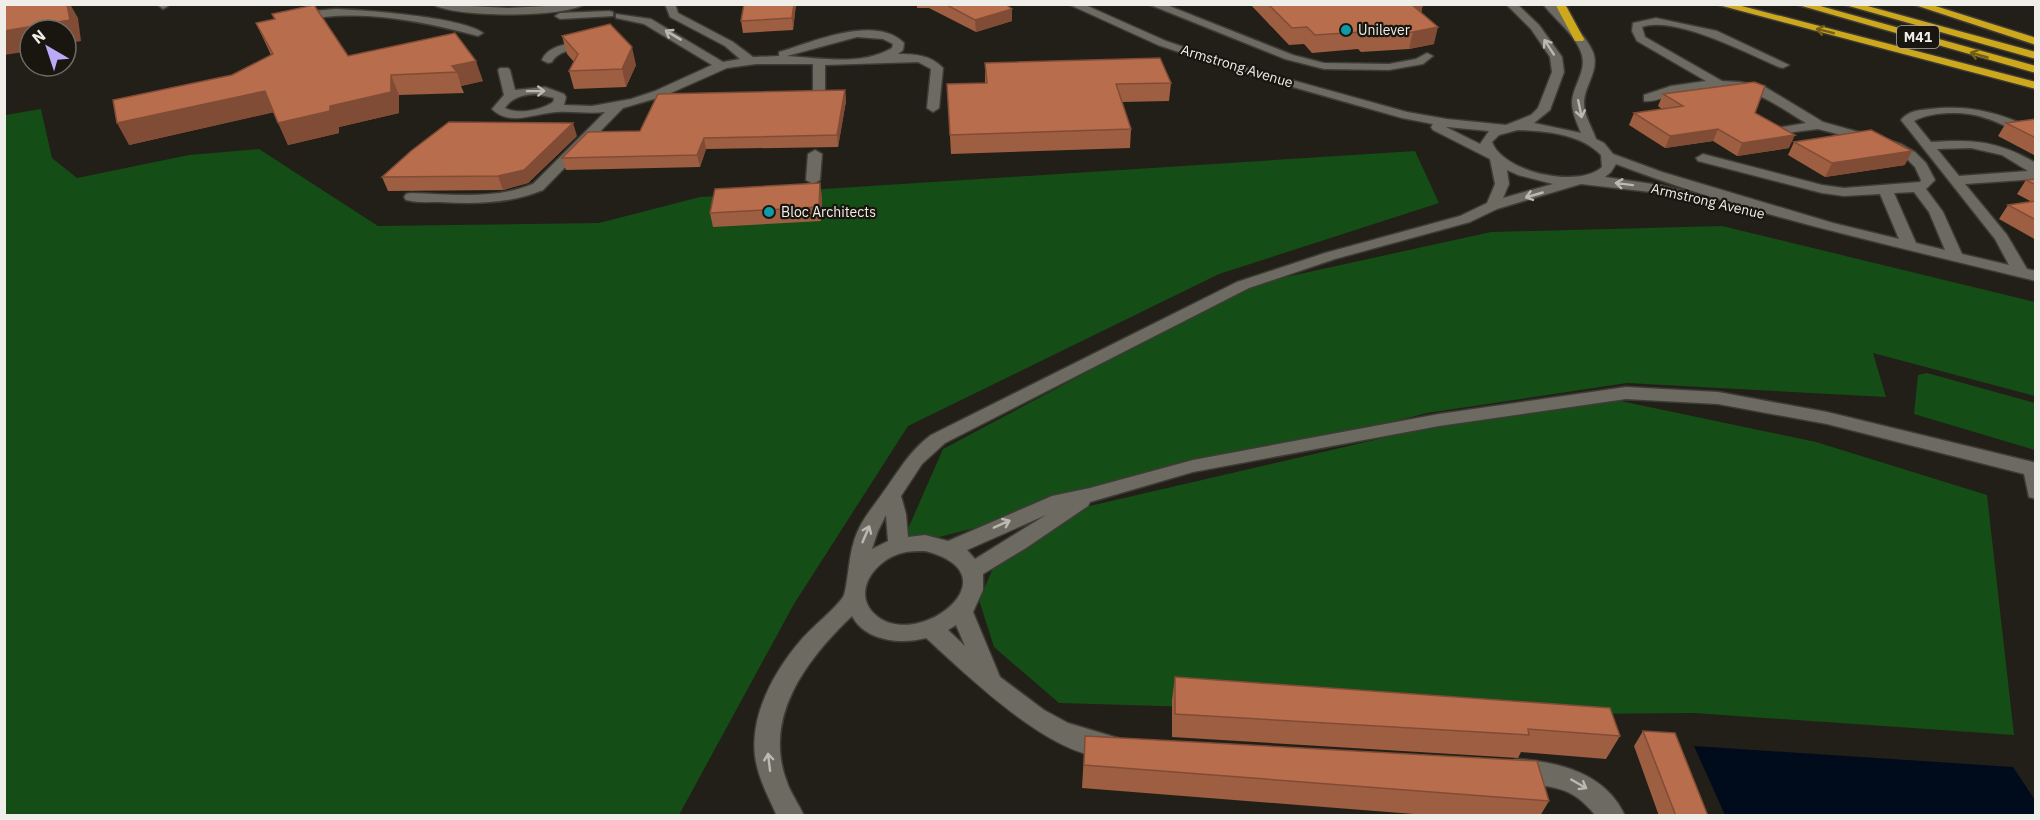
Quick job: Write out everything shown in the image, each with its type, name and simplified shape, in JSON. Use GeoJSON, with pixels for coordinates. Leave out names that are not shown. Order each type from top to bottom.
{"type":"FeatureCollection","features":[{"type":"Feature","properties":{"kind":"highway"},"geometry":{"type":"LineString","coordinates":[[1560,4],[1579,39]]}},
{"type":"Feature","properties":{"kind":"highway"},"geometry":{"type":"LineString","coordinates":[[1720,4],[2036,86]]}},
{"type":"Feature","properties":{"kind":"highway","name":"M41"},"geometry":{"type":"LineString","coordinates":[[1800,4],[2036,70]]}},
{"type":"Feature","properties":{"kind":"highway","name":"M41"},"geometry":{"type":"LineString","coordinates":[[1847,4],[2036,56]]}},
{"type":"Feature","properties":{"kind":"highway"},"geometry":{"type":"LineString","coordinates":[[1917,4],[2036,42]]}},
{"type":"Feature","properties":{"kind":"street"},"geometry":{"type":"LineString","coordinates":[[437,4],[480,12],[551,10],[580,4]]}},
{"type":"Feature","properties":{"kind":"street"},"geometry":{"type":"LineString","coordinates":[[600,4],[603,12],[647,21],[722,66]]}},
{"type":"Feature","properties":{"kind":"street","name":"Armstrong Avenue"},"geometry":{"type":"LineString","coordinates":[[1072,4],[1162,43],[1233,67],[1406,115],[1502,128],[1518,126]]}},
{"type":"Feature","properties":{"kind":"street"},"geometry":{"type":"LineString","coordinates":[[1153,4],[1289,57],[1324,66],[1389,67],[1419,62],[1427,56]]}},
{"type":"Feature","properties":{"kind":"street"},"geometry":{"type":"LineString","coordinates":[[1511,4],[1535,27],[1556,57],[1558,72],[1544,110],[1535,118],[1518,126]]}},
{"type":"Feature","properties":{"kind":"street"},"geometry":{"type":"LineString","coordinates":[[1548,4],[1579,39],[1589,61],[1587,75],[1580,87],[1578,102],[1590,141]]}},
{"type":"Feature","properties":{"kind":"street"},"geometry":{"type":"LineString","coordinates":[[525,11],[555,16],[614,15],[664,8],[729,44],[749,60]]}},
{"type":"Feature","properties":{"kind":"street"},"geometry":{"type":"LineString","coordinates":[[285,25],[309,14],[334,11],[439,24],[478,33],[458,38]]}},
{"type":"Feature","properties":{"kind":"street"},"geometry":{"type":"LineString","coordinates":[[1721,85],[1641,39],[1636,31],[1638,25],[1648,21],[1664,22],[1713,33],[1783,64]]}},
{"type":"Feature","properties":{"kind":"street"},"geometry":{"type":"LineString","coordinates":[[551,109],[559,103],[560,97],[554,92],[526,91],[500,102],[498,109],[506,114],[519,116],[551,109],[591,110],[618,106],[675,89],[722,66],[767,58],[867,33],[884,35],[898,43],[897,50],[885,57]]}},
{"type":"Feature","properties":{"kind":"street"},"geometry":{"type":"LineString","coordinates":[[548,60],[549,56],[562,49],[593,42]]}},
{"type":"Feature","properties":{"kind":"street"},"geometry":{"type":"LineString","coordinates":[[767,58],[849,62],[885,57],[921,60],[937,68],[933,108]]}},
{"type":"Feature","properties":{"kind":"street"},"geometry":{"type":"LineString","coordinates":[[819,61],[819,97]]}},
{"type":"Feature","properties":{"kind":"street"},"geometry":{"type":"LineString","coordinates":[[504,70],[510,96]]}},
{"type":"Feature","properties":{"kind":"street"},"geometry":{"type":"LineString","coordinates":[[1648,98],[1668,90],[1721,85],[1739,85],[1760,90],[1819,125],[1876,140],[1908,153],[1926,173],[1928,180],[1925,185],[1918,188],[1844,192],[1822,189],[1703,158]]}},
{"type":"Feature","properties":{"kind":"street"},"geometry":{"type":"LineString","coordinates":[[1430,120],[1503,118],[1530,110],[1548,99]]}},
{"type":"Feature","properties":{"kind":"street"},"geometry":{"type":"LineString","coordinates":[[411,197],[507,198],[524,194],[538,187],[618,106]]}},
{"type":"Feature","properties":{"kind":"street"},"geometry":{"type":"LineString","coordinates":[[2021,128],[1992,114],[1973,110],[1920,114],[1911,116],[1907,120],[2028,274]]}},
{"type":"Feature","properties":{"kind":"street","name":"Armstrong Avenue"},"geometry":{"type":"LineString","coordinates":[[1406,115],[1441,128],[1522,174],[1539,178],[1581,180],[1659,189],[1763,214],[1829,226]]}},
{"type":"Feature","properties":{"kind":"street"},"geometry":{"type":"LineString","coordinates":[[1774,132],[1819,125]]}},
{"type":"Feature","properties":{"kind":"street"},"geometry":{"type":"LineString","coordinates":[[791,816],[779,798],[768,768],[767,737],[775,698],[785,678],[855,590],[865,564],[899,545],[925,543],[949,549],[963,558],[973,570],[975,582],[972,593],[961,610],[931,629],[904,634],[883,631],[863,616],[855,590],[862,544],[876,514],[891,496],[906,469],[925,449],[938,440],[1243,285],[1330,256],[1466,219],[1492,206],[1581,180],[1606,170],[1609,164],[1607,156],[1590,141],[1555,129],[1518,126]]}},
{"type":"Feature","properties":{"kind":"street"},"geometry":{"type":"LineString","coordinates":[[1492,206],[1504,184],[1502,172],[1485,145],[1487,138],[1502,128]]}},
{"type":"Feature","properties":{"kind":"street"},"geometry":{"type":"LineString","coordinates":[[1927,146],[1976,142],[1992,145],[2011,153],[2035,171],[2031,176],[1956,180]]}},
{"type":"Feature","properties":{"kind":"street"},"geometry":{"type":"LineString","coordinates":[[813,180],[815,154]]}},
{"type":"Feature","properties":{"kind":"street","name":"Armstrong Avenue"},"geometry":{"type":"LineString","coordinates":[[1607,156],[1657,175],[1829,226],[2028,274]]}},
{"type":"Feature","properties":{"kind":"street"},"geometry":{"type":"LineString","coordinates":[[1918,188],[1936,212],[1956,257]]}},
{"type":"Feature","properties":{"kind":"street"},"geometry":{"type":"LineString","coordinates":[[1886,191],[1910,246]]}},
{"type":"Feature","properties":{"kind":"street"},"geometry":{"type":"LineString","coordinates":[[949,549],[1033,510],[1059,501],[1090,495],[1193,466],[1439,420],[1626,393],[1718,398],[1827,418],[2034,470],[2036,492]]}},
{"type":"Feature","properties":{"kind":"street"},"geometry":{"type":"LineString","coordinates":[[973,570],[1019,543],[1090,495]]}},
{"type":"Feature","properties":{"kind":"street"},"geometry":{"type":"LineString","coordinates":[[891,496],[896,514],[899,545]]}},
{"type":"Feature","properties":{"kind":"street"},"geometry":{"type":"LineString","coordinates":[[961,610],[991,680]]}},
{"type":"Feature","properties":{"kind":"street"},"geometry":{"type":"LineString","coordinates":[[931,629],[1030,715],[1051,727],[1098,745],[1133,749]]}},
{"type":"Feature","properties":{"kind":"street"},"geometry":{"type":"LineString","coordinates":[[1500,769],[1535,771],[1568,778],[1586,787],[1612,816]]}},
{"type":"Feature","properties":{"kind":"green space"},"geometry":{"type":"Polygon","coordinates":[[[41,109],[52,158],[77,178],[189,155],[259,149],[378,226],[599,223],[700,197],[1415,151],[1439,203],[1219,274],[908,426],[794,604],[679,815],[5,816],[5,115],[41,109]]]}},
{"type":"Feature","properties":{"kind":"green space"},"geometry":{"type":"Polygon","coordinates":[[[1722,226],[2035,302],[2035,396],[1873,353],[1886,397],[1627,383],[1427,413],[900,547],[943,449],[1250,285],[1491,232],[1722,226]]]}},
{"type":"Feature","properties":{"kind":"green space"},"geometry":{"type":"Polygon","coordinates":[[[1927,373],[2035,403],[2035,450],[1914,414],[1918,375],[1927,373]]]}},
{"type":"Feature","properties":{"kind":"green space"},"geometry":{"type":"Polygon","coordinates":[[[1611,399],[1816,442],[1987,495],[2014,735],[1694,713],[1476,715],[1059,703],[994,647],[979,600],[994,566],[1081,508],[1456,421],[1611,399]]]}},
{"type":"Feature","properties":{"kind":"water"},"geometry":{"type":"Polygon","coordinates":[[[1694,746],[2013,767],[2035,800],[2035,815],[1725,815],[1694,746]]]}},
{"type":"Feature","properties":{"kind":"building"},"geometry":{"type":"Polygon","coordinates":[[[4,4],[67,4],[70,18],[18,18],[18,29],[4,31],[4,4]]]}},
{"type":"Feature","properties":{"kind":"building"},"geometry":{"type":"Polygon","coordinates":[[[744,4],[794,4],[792,18],[741,21],[744,4]]]}},
{"type":"Feature","properties":{"kind":"building"},"geometry":{"type":"Polygon","coordinates":[[[945,4],[1005,4],[1012,9],[975,20],[945,4]]]}},
{"type":"Feature","properties":{"kind":"building"},"geometry":{"type":"Polygon","coordinates":[[[1268,4],[1411,4],[1438,27],[1413,32],[1315,35],[1307,27],[1292,28],[1268,4]]]}},
{"type":"Feature","properties":{"kind":"building"},"geometry":{"type":"Polygon","coordinates":[[[314,5],[348,56],[455,33],[476,61],[452,66],[457,72],[391,75],[391,92],[330,106],[330,111],[278,123],[265,91],[117,123],[113,100],[232,75],[273,54],[256,23],[275,19],[272,14],[314,5]]]}},
{"type":"Feature","properties":{"kind":"building"},"geometry":{"type":"Polygon","coordinates":[[[610,24],[632,47],[622,69],[569,71],[578,54],[562,36],[610,24]]]}},
{"type":"Feature","properties":{"kind":"building"},"geometry":{"type":"Polygon","coordinates":[[[1160,58],[1171,83],[1116,84],[1131,129],[950,135],[947,84],[987,83],[985,63],[1160,58]]]}},
{"type":"Feature","properties":{"kind":"building"},"geometry":{"type":"Polygon","coordinates":[[[1754,82],[1765,86],[1755,113],[1795,135],[1742,143],[1718,129],[1670,136],[1634,113],[1683,106],[1663,94],[1754,82]]]}},
{"type":"Feature","properties":{"kind":"building"},"geometry":{"type":"Polygon","coordinates":[[[845,90],[837,135],[704,138],[697,155],[562,158],[588,132],[640,131],[658,94],[845,90]]]}},
{"type":"Feature","properties":{"kind":"building"},"geometry":{"type":"Polygon","coordinates":[[[2036,119],[2036,138],[2006,123],[2036,119]]]}},
{"type":"Feature","properties":{"kind":"building"},"geometry":{"type":"Polygon","coordinates":[[[449,122],[573,123],[524,170],[498,176],[382,177],[449,122]]]}},
{"type":"Feature","properties":{"kind":"building"},"geometry":{"type":"Polygon","coordinates":[[[1871,130],[1912,151],[1832,163],[1794,142],[1871,130]]]}},
{"type":"Feature","properties":{"kind":"building"},"geometry":{"type":"Polygon","coordinates":[[[2036,179],[2036,185],[2026,180],[2036,179]]]}},
{"type":"Feature","properties":{"kind":"building"},"geometry":{"type":"Polygon","coordinates":[[[820,183],[819,207],[710,213],[715,189],[820,183]]]}},
{"type":"Feature","properties":{"kind":"building"},"geometry":{"type":"Polygon","coordinates":[[[2036,201],[2036,220],[2008,205],[2036,201]]]}},
{"type":"Feature","properties":{"kind":"building"},"geometry":{"type":"Polygon","coordinates":[[[1175,677],[1610,708],[1620,736],[1528,729],[1529,735],[1175,714],[1175,677]]]}},
{"type":"Feature","properties":{"kind":"building"},"geometry":{"type":"Polygon","coordinates":[[[1643,731],[1675,733],[1708,816],[1676,816],[1643,731]]]}},
{"type":"Feature","properties":{"kind":"building"},"geometry":{"type":"Polygon","coordinates":[[[1085,736],[1537,761],[1549,801],[1084,765],[1085,736]]]}},
{"type":"Feature","properties":{"kind":"place","name":"Unilever"},"geometry":{"type":"Point","coordinates":[1346,30]}},
{"type":"Feature","properties":{"kind":"place","name":"Bloc Architects"},"geometry":{"type":"Point","coordinates":[769,212]}}]}
